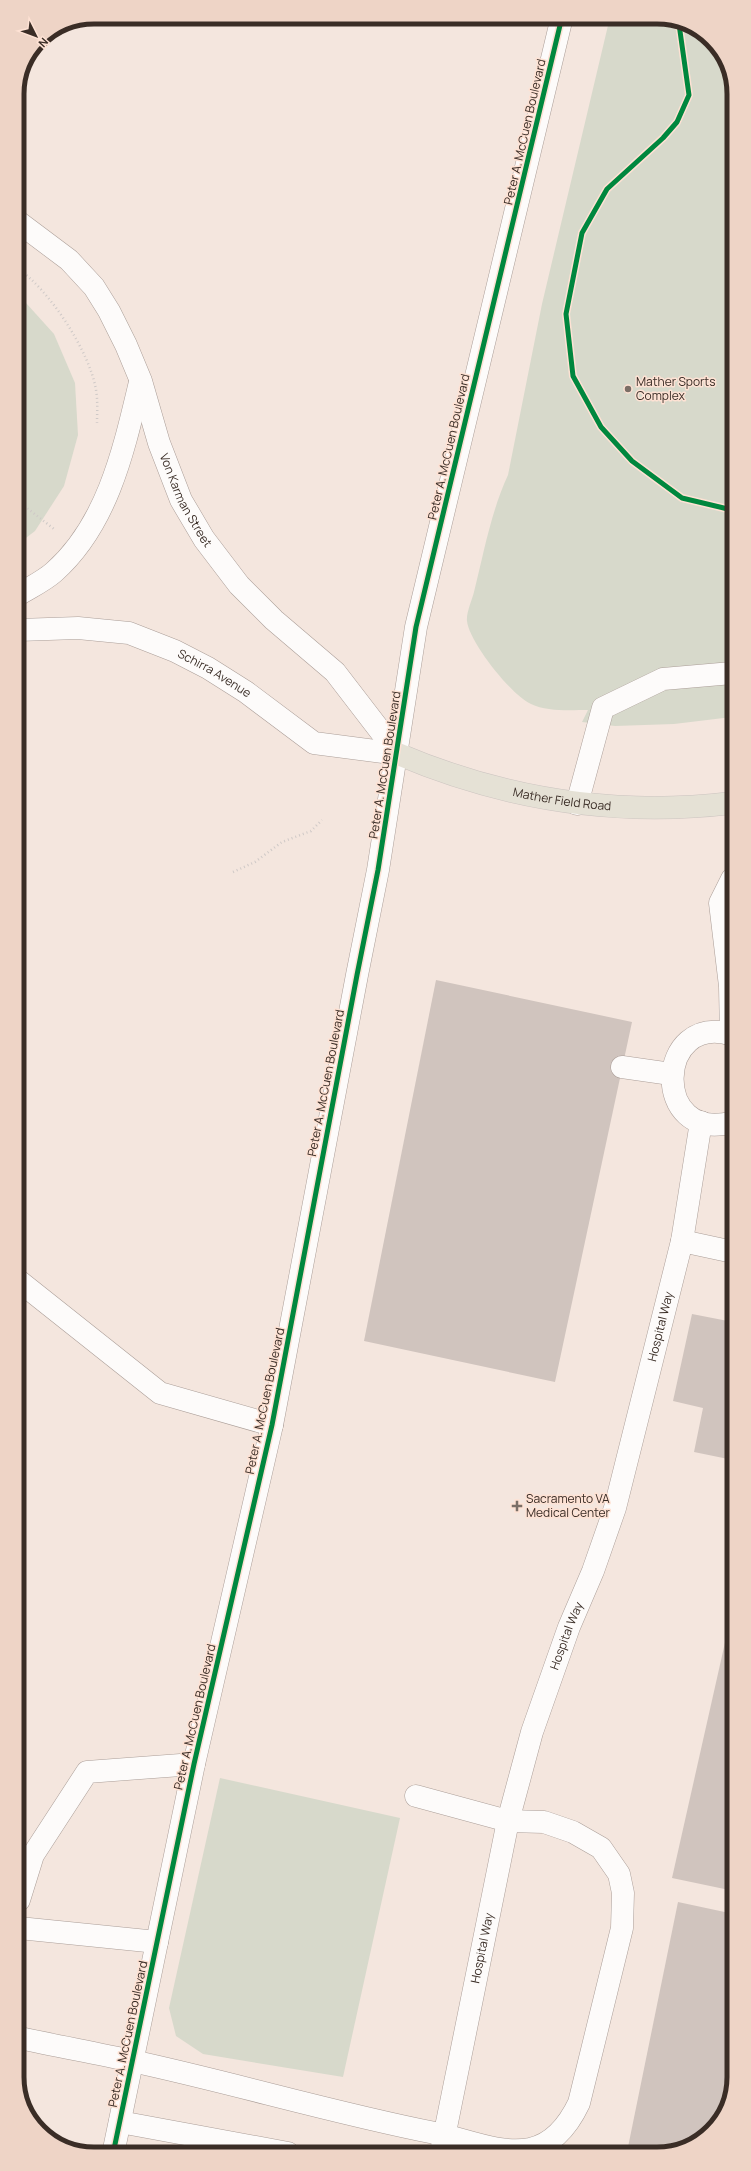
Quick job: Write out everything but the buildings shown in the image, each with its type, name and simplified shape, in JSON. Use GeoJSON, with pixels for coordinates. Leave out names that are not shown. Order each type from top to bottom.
{"type":"FeatureCollection","features":[{"type":"Feature","properties":{"kind":"main road","name":"Mather Field Road"},"geometry":{"type":"LineString","coordinates":[[398,754],[429,768],[516,794],[577,804],[699,807],[727,804]]}},
{"type":"Feature","properties":{"kind":"street","name":"Peter A. McCuen Boulevard"},"geometry":{"type":"LineString","coordinates":[[115,2147],[194,1764],[272,1425],[378,870],[398,754],[416,627],[560,24]]}},
{"type":"Feature","properties":{"kind":"street","name":"Von Karman Street"},"geometry":{"type":"LineString","coordinates":[[24,226],[68,260],[94,287],[109,311],[141,380],[159,443],[181,500],[204,539],[239,584],[274,620],[335,672],[398,754]]}},
{"type":"Feature","properties":{"kind":"street"},"geometry":{"type":"LineString","coordinates":[[24,591],[54,573],[81,542],[102,507],[124,446],[141,380]]}},
{"type":"Feature","properties":{"kind":"street","name":"Schirra Avenue"},"geometry":{"type":"LineString","coordinates":[[24,630],[78,628],[129,633],[175,651],[208,668],[246,692],[314,743],[398,754]]}},
{"type":"Feature","properties":{"kind":"street"},"geometry":{"type":"LineString","coordinates":[[577,804],[603,708],[663,679],[727,673]]}},
{"type":"Feature","properties":{"kind":"street"},"geometry":{"type":"LineString","coordinates":[[727,889],[720,902],[727,961]]}},
{"type":"Feature","properties":{"kind":"street"},"geometry":{"type":"LineString","coordinates":[[727,1033],[709,1033],[695,1038],[683,1047],[674,1060],[671,1074],[672,1090],[678,1103],[688,1115],[700,1122],[716,1125],[727,1123]]}},
{"type":"Feature","properties":{"kind":"street"},"geometry":{"type":"LineString","coordinates":[[622,1067],[671,1074]]}},
{"type":"Feature","properties":{"kind":"street","name":"Hospital Way"},"geometry":{"type":"LineString","coordinates":[[442,2143],[508,1821],[532,1732],[569,1627],[593,1571],[615,1508],[682,1241],[700,1122]]}},
{"type":"Feature","properties":{"kind":"street"},"geometry":{"type":"LineString","coordinates":[[682,1241],[727,1251]]}},
{"type":"Feature","properties":{"kind":"street"},"geometry":{"type":"LineString","coordinates":[[24,1285],[160,1393],[272,1425]]}},
{"type":"Feature","properties":{"kind":"street"},"geometry":{"type":"LineString","coordinates":[[24,1883],[32,1855],[87,1772],[194,1764]]}},
{"type":"Feature","properties":{"kind":"street"},"geometry":{"type":"LineString","coordinates":[[416,1796],[508,1821],[544,1822],[573,1832],[602,1848],[619,1874],[623,1892],[622,1928],[579,2103],[572,2119],[554,2138],[534,2147]]}},
{"type":"Feature","properties":{"kind":"street"},"geometry":{"type":"LineString","coordinates":[[24,1928],[157,1942]]}},
{"type":"Feature","properties":{"kind":"street"},"geometry":{"type":"LineString","coordinates":[[24,2039],[133,2061],[374,2121],[442,2143],[483,2147]]}},
{"type":"Feature","properties":{"kind":"street"},"geometry":{"type":"LineString","coordinates":[[120,2122],[255,2147]]}},
{"type":"Feature","properties":{"kind":"path"},"geometry":{"type":"LineString","coordinates":[[25,274],[56,308],[81,346],[96,389],[98,428]]}},
{"type":"Feature","properties":{"kind":"path"},"geometry":{"type":"LineString","coordinates":[[24,506],[56,531],[60,524]]}},
{"type":"Feature","properties":{"kind":"path"},"geometry":{"type":"LineString","coordinates":[[233,872],[254,862],[282,842],[311,831],[322,820]]}},
{"type":"Feature","properties":{"kind":"shaded area","name":"Mather Sports Complex"},"geometry":{"type":"Polygon","coordinates":[[[608,24],[661,24],[670,25],[688,31],[710,48],[720,63],[725,76],[727,94],[727,718],[674,724],[615,726],[582,722],[588,710],[559,710],[537,707],[523,699],[503,680],[475,642],[467,621],[468,610],[474,592],[492,518],[508,475],[542,304],[608,24]]]}},
{"type":"Feature","properties":{"kind":"shaded area"},"geometry":{"type":"Polygon","coordinates":[[[24,301],[54,334],[75,383],[78,435],[64,486],[35,531],[24,539],[24,301]]]}},
{"type":"Feature","properties":{"kind":"shaded area"},"geometry":{"type":"Polygon","coordinates":[[[220,1778],[400,1818],[343,2077],[203,2054],[176,2036],[169,2008],[220,1778]]]}},
{"type":"Feature","properties":{"kind":"cycle path"},"geometry":{"type":"LineString","coordinates":[[114,2147],[194,1764],[272,1425],[378,870],[416,627],[560,24]]}},
{"type":"Feature","properties":{"kind":"cycle path"},"geometry":{"type":"LineString","coordinates":[[680,28],[689,95],[677,122],[663,138],[607,189],[582,233],[566,314],[573,376],[601,427],[632,461],[682,498],[727,509]]}},
{"type":"Feature","properties":{"kind":"place","name":"Mather Sports Complex"},"geometry":{"type":"Point","coordinates":[628,389]}},
{"type":"Feature","properties":{"kind":"place","name":"Sacramento VA Medical Center"},"geometry":{"type":"Point","coordinates":[517,1506]}}]}
